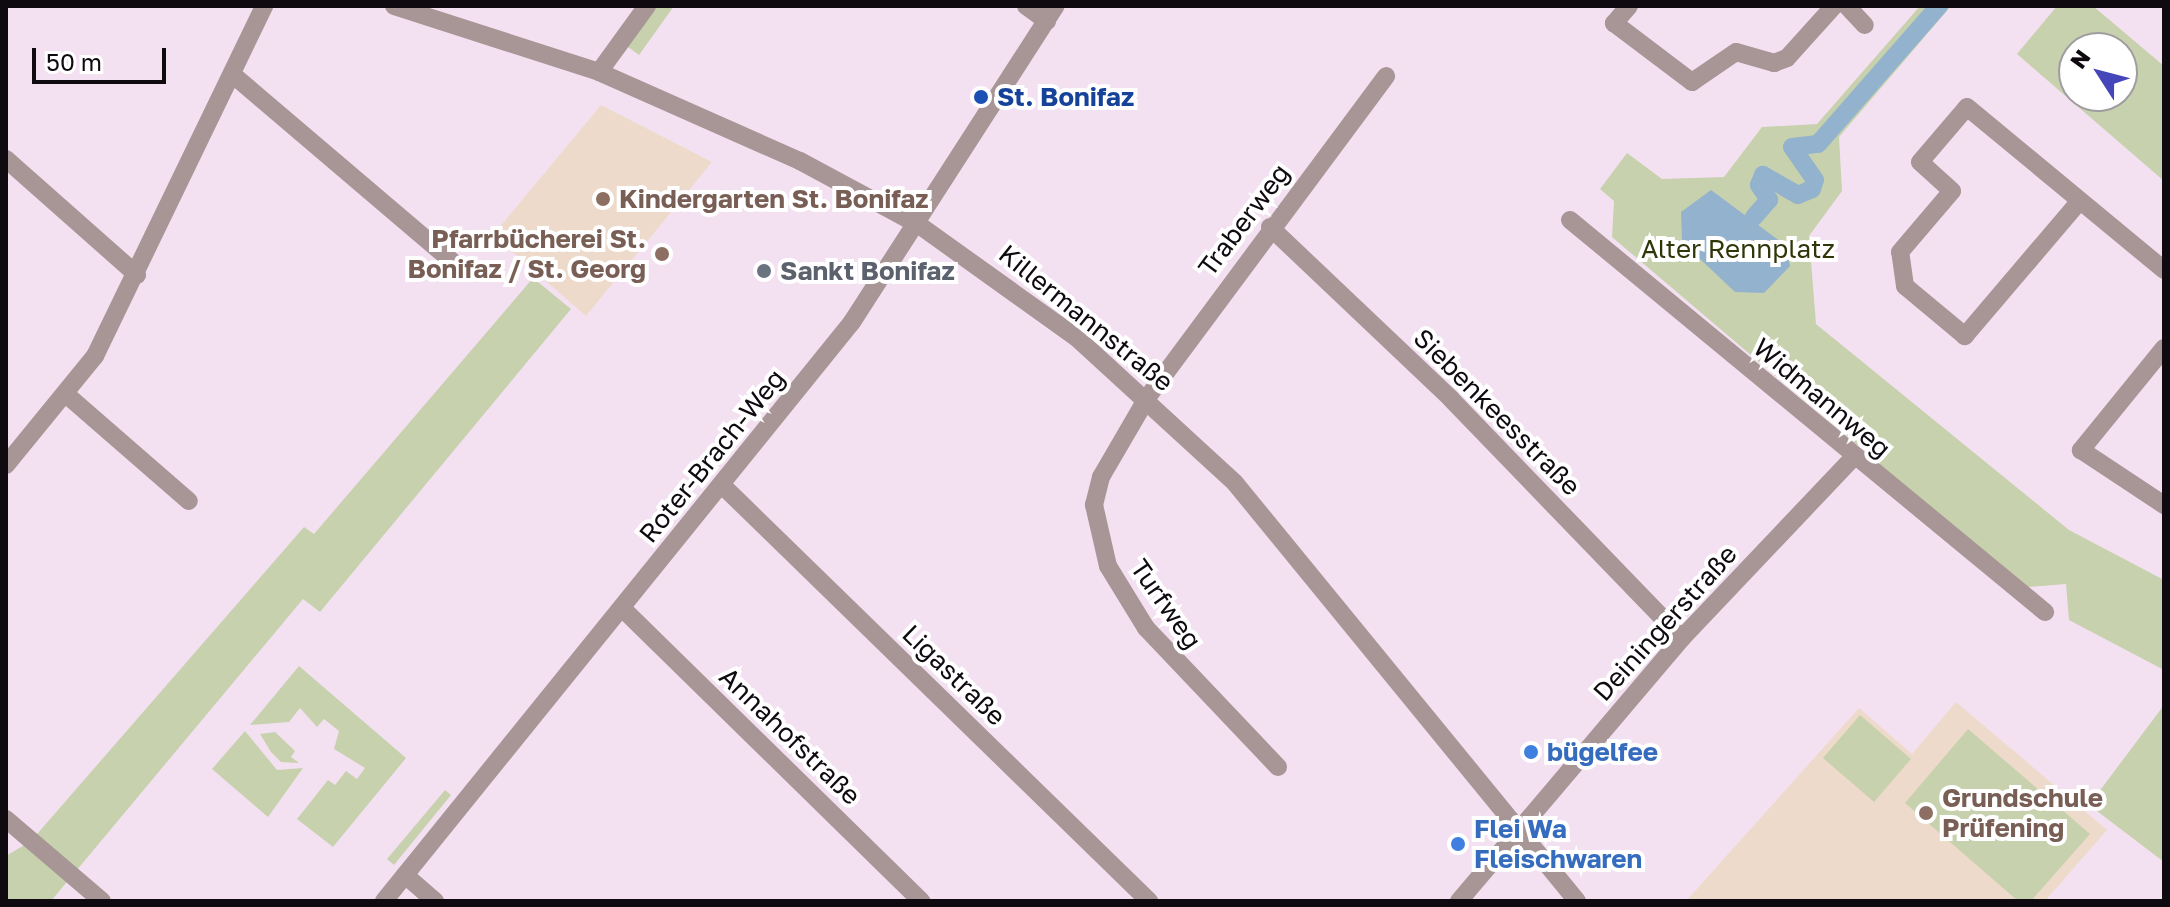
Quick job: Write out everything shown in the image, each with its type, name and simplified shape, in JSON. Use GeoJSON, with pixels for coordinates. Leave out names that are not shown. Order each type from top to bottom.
{"type":"FeatureCollection","features":[{"type":"Feature","properties":{"kind":"street"},"geometry":{"type":"LineString","coordinates":[[6,465],[68,396],[137,275],[264,6]]}},
{"type":"Feature","properties":{"kind":"street","name":"Killermannstraße"},"geometry":{"type":"LineString","coordinates":[[394,6],[599,72],[800,161],[919,225],[1147,398],[1312,570],[1577,901]]}},
{"type":"Feature","properties":{"kind":"street"},"geometry":{"type":"LineString","coordinates":[[599,72],[647,6]]}},
{"type":"Feature","properties":{"kind":"street","name":"Roter-Brach-Weg"},"geometry":{"type":"LineString","coordinates":[[384,901],[723,486],[919,225],[1052,13],[1026,6]]}},
{"type":"Feature","properties":{"kind":"street"},"geometry":{"type":"LineString","coordinates":[[1629,6],[1614,23],[1692,82],[1736,52],[1774,63],[1787,58],[1834,6]]}},
{"type":"Feature","properties":{"kind":"street"},"geometry":{"type":"LineString","coordinates":[[1847,6],[1865,25]]}},
{"type":"Feature","properties":{"kind":"street"},"geometry":{"type":"LineString","coordinates":[[232,74],[466,273]]}},
{"type":"Feature","properties":{"kind":"street","name":"Traberweg"},"geometry":{"type":"LineString","coordinates":[[1147,398],[1270,227],[1386,76]]}},
{"type":"Feature","properties":{"kind":"street"},"geometry":{"type":"LineString","coordinates":[[2078,203],[1965,336],[1905,286],[1900,252],[1952,191],[1920,162],[1967,107],[2078,203],[2164,270]]}},
{"type":"Feature","properties":{"kind":"street"},"geometry":{"type":"LineString","coordinates":[[6,159],[137,275]]}},
{"type":"Feature","properties":{"kind":"street","name":"Widmannweg"},"geometry":{"type":"LineString","coordinates":[[1570,220],[1853,458],[2045,612]]}},
{"type":"Feature","properties":{"kind":"street","name":"Siebenkeesstraße"},"geometry":{"type":"LineString","coordinates":[[1270,227],[1451,399],[1682,638]]}},
{"type":"Feature","properties":{"kind":"street"},"geometry":{"type":"LineString","coordinates":[[2164,348],[2081,450],[2164,505]]}},
{"type":"Feature","properties":{"kind":"street"},"geometry":{"type":"LineString","coordinates":[[68,396],[189,501]]}},
{"type":"Feature","properties":{"kind":"street","name":"Turfweg"},"geometry":{"type":"LineString","coordinates":[[1147,398],[1101,477],[1096,535],[1146,628],[1278,767]]}},
{"type":"Feature","properties":{"kind":"street","name":"Deiningerstraße"},"geometry":{"type":"LineString","coordinates":[[1459,901],[1682,638],[1853,458]]}},
{"type":"Feature","properties":{"kind":"street","name":"Ligastraße"},"geometry":{"type":"LineString","coordinates":[[723,486],[1149,901]]}},
{"type":"Feature","properties":{"kind":"street","name":"Annahofstraße"},"geometry":{"type":"LineString","coordinates":[[622,608],[921,901]]}},
{"type":"Feature","properties":{"kind":"street"},"geometry":{"type":"LineString","coordinates":[[6,819],[102,901]]}},
{"type":"Feature","properties":{"kind":"street"},"geometry":{"type":"LineString","coordinates":[[405,875],[435,901]]}},
{"type":"Feature","properties":{"kind":"shaded area","name":"Kindergarten St. Bonifaz"},"geometry":{"type":"Polygon","coordinates":[[[601,105],[712,162],[586,316],[493,235],[601,105]]]}},
{"type":"Feature","properties":{"kind":"shaded area","name":"Grundschule Prüfening"},"geometry":{"type":"Polygon","coordinates":[[[1956,702],[2107,830],[2045,901],[1686,901],[1859,708],[1912,754],[1956,702]]]}},
{"type":"Feature","properties":{"kind":"green space"},"geometry":{"type":"Polygon","coordinates":[[[651,6],[674,6],[639,55],[624,44],[651,6]]]}},
{"type":"Feature","properties":{"kind":"green space","name":"Alter Rennplatz"},"geometry":{"type":"Polygon","coordinates":[[[1920,6],[1951,6],[1839,137],[1842,191],[1809,236],[1816,324],[2069,530],[2164,580],[2164,670],[2069,620],[2066,584],[2028,587],[1880,466],[1877,444],[1857,445],[1612,237],[1614,201],[1600,189],[1627,153],[1662,179],[1724,177],[1762,127],[1817,124],[1920,6]]]}},
{"type":"Feature","properties":{"kind":"green space"},"geometry":{"type":"Polygon","coordinates":[[[2057,6],[2093,6],[2124,32],[2058,32],[2058,89],[2017,54],[2057,6]]]}},
{"type":"Feature","properties":{"kind":"green space"},"geometry":{"type":"Polygon","coordinates":[[[2138,44],[2164,66],[2164,181],[2084,112],[2138,112],[2138,44]]]}},
{"type":"Feature","properties":{"kind":"green space"},"geometry":{"type":"Polygon","coordinates":[[[533,278],[571,309],[320,612],[303,599],[51,901],[6,901],[6,856],[31,841],[304,527],[314,534],[533,278]]]}},
{"type":"Feature","properties":{"kind":"green space"},"geometry":{"type":"Polygon","coordinates":[[[299,666],[406,758],[333,847],[297,819],[328,780],[335,785],[346,771],[357,779],[365,768],[334,749],[339,731],[324,719],[317,727],[300,708],[289,722],[250,725],[299,666]]]}},
{"type":"Feature","properties":{"kind":"green space"},"geometry":{"type":"Polygon","coordinates":[[[2164,705],[2164,862],[2089,805],[2164,705]]]}},
{"type":"Feature","properties":{"kind":"green space"},"geometry":{"type":"Polygon","coordinates":[[[1860,715],[1911,759],[1874,802],[1823,758],[1860,715]]]}},
{"type":"Feature","properties":{"kind":"green space"},"geometry":{"type":"Polygon","coordinates":[[[1968,729],[2090,834],[2031,901],[2018,901],[1905,803],[1968,729]]]}},
{"type":"Feature","properties":{"kind":"green space"},"geometry":{"type":"Polygon","coordinates":[[[245,731],[277,770],[303,768],[268,817],[212,769],[245,731]]]}},
{"type":"Feature","properties":{"kind":"green space"},"geometry":{"type":"Polygon","coordinates":[[[275,732],[295,751],[291,757],[299,763],[281,762],[271,752],[260,734],[275,732]]]}},
{"type":"Feature","properties":{"kind":"green space"},"geometry":{"type":"Polygon","coordinates":[[[445,790],[451,795],[394,865],[387,859],[445,790]]]}},
{"type":"Feature","properties":{"kind":"water"},"geometry":{"type":"Polygon","coordinates":[[[1711,190],[1785,245],[1790,266],[1764,293],[1735,292],[1682,242],[1681,212],[1711,190]]]}},
{"type":"Feature","properties":{"kind":"waterway"},"geometry":{"type":"LineString","coordinates":[[1754,217],[1769,200],[1759,185],[1763,175],[1798,195],[1812,189],[1815,180],[1792,147],[1818,144],[1939,6]]}},
{"type":"Feature","properties":{"kind":"place","name":"St. Bonifaz"},"geometry":{"type":"Point","coordinates":[981,97]}},
{"type":"Feature","properties":{"kind":"place","name":"Kindergarten St. Bonifaz"},"geometry":{"type":"Point","coordinates":[603,199]}},
{"type":"Feature","properties":{"kind":"place","name":"Pfarrbücherei St. Bonifaz / St. Georg"},"geometry":{"type":"Point","coordinates":[662,254]}},
{"type":"Feature","properties":{"kind":"place","name":"Sankt Bonifaz"},"geometry":{"type":"Point","coordinates":[764,271]}},
{"type":"Feature","properties":{"kind":"place","name":"bügelfee"},"geometry":{"type":"Point","coordinates":[1531,752]}},
{"type":"Feature","properties":{"kind":"place","name":"Grundschule Prüfening"},"geometry":{"type":"Point","coordinates":[1926,813]}},
{"type":"Feature","properties":{"kind":"place","name":"Flei Wa Fleischwaren"},"geometry":{"type":"Point","coordinates":[1458,844]}}]}
